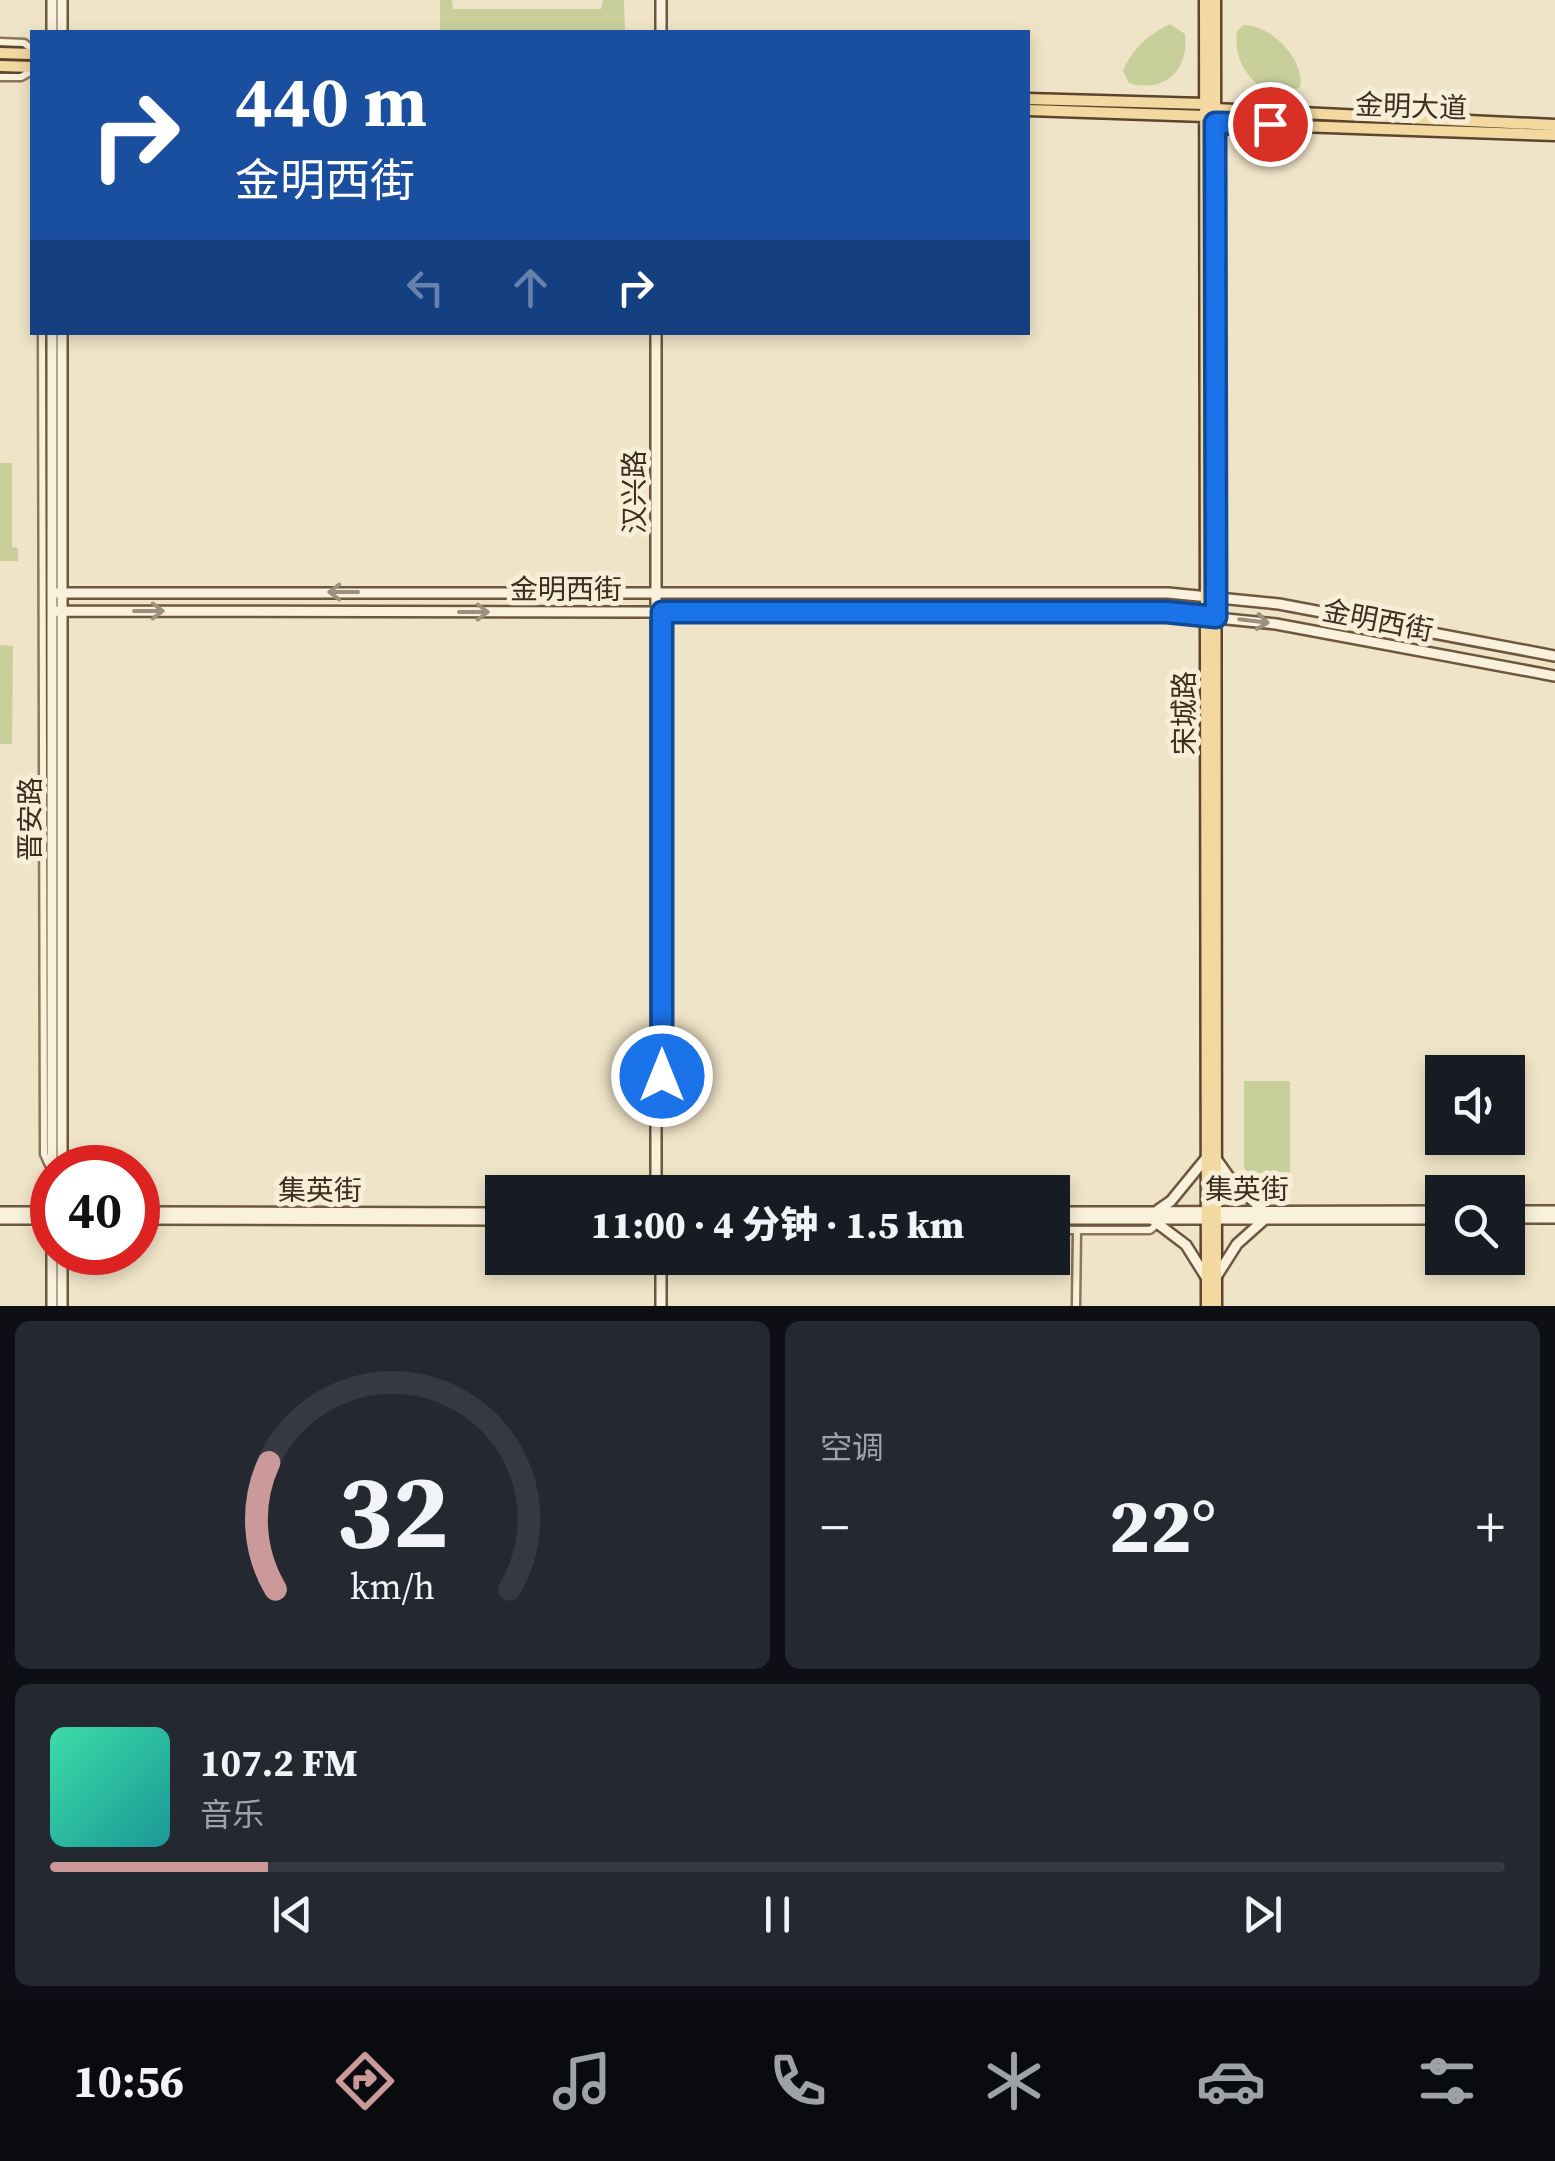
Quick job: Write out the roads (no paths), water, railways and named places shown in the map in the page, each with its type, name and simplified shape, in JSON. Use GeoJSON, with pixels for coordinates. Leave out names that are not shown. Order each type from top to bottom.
{"type":"FeatureCollection","features":[{"type":"Feature","properties":{"kind":"main road","name":"宋城路"},"geometry":{"type":"LineString","coordinates":[[1205,0],[1210,113]]}},
{"type":"Feature","properties":{"kind":"main road","name":"宋城路"},"geometry":{"type":"LineString","coordinates":[[1214,0],[1210,113],[1212,1278],[1216,1306]]}},
{"type":"Feature","properties":{"kind":"main road"},"geometry":{"type":"LineString","coordinates":[[0,53],[30,52]]}},
{"type":"Feature","properties":{"kind":"main road"},"geometry":{"type":"LineString","coordinates":[[0,66],[30,69]]}},
{"type":"Feature","properties":{"kind":"main road","name":"金明大道"},"geometry":{"type":"LineString","coordinates":[[1030,99],[1555,135]]}},
{"type":"Feature","properties":{"kind":"main road","name":"金明大道"},"geometry":{"type":"LineString","coordinates":[[1030,110],[1555,124]]}},
{"type":"Feature","properties":{"kind":"main road","name":"宋城路"},"geometry":{"type":"LineString","coordinates":[[1207,1306],[1212,1278]]}},
{"type":"Feature","properties":{"kind":"street"},"geometry":{"type":"LineString","coordinates":[[52,0],[52,30]]}},
{"type":"Feature","properties":{"kind":"street"},"geometry":{"type":"LineString","coordinates":[[62,0],[62,30]]}},
{"type":"Feature","properties":{"kind":"street"},"geometry":{"type":"LineString","coordinates":[[658,0],[658,30]]}},
{"type":"Feature","properties":{"kind":"street"},"geometry":{"type":"LineString","coordinates":[[0,42],[24,43],[30,50]]}},
{"type":"Feature","properties":{"kind":"street"},"geometry":{"type":"LineString","coordinates":[[0,76],[22,78],[30,71]]}},
{"type":"Feature","properties":{"kind":"street"},"geometry":{"type":"LineString","coordinates":[[42,335],[44,1145]]}},
{"type":"Feature","properties":{"kind":"street","name":"晋安路"},"geometry":{"type":"LineString","coordinates":[[52,335],[57,593],[52,1145]]}},
{"type":"Feature","properties":{"kind":"street","name":"晋安路"},"geometry":{"type":"LineString","coordinates":[[57,593],[62,335]]}},
{"type":"Feature","properties":{"kind":"street","name":"汉兴路"},"geometry":{"type":"LineString","coordinates":[[659,335],[659,1175]]}},
{"type":"Feature","properties":{"kind":"street","name":"金明西街"},"geometry":{"type":"LineString","coordinates":[[57,593],[1211,596],[1279,604],[1555,656]]}},
{"type":"Feature","properties":{"kind":"street","name":"金明西街"},"geometry":{"type":"LineString","coordinates":[[57,611],[1167,612],[1276,624],[1555,676]]}},
{"type":"Feature","properties":{"kind":"street","name":"晋安路"},"geometry":{"type":"LineString","coordinates":[[57,611],[62,1145]]}},
{"type":"Feature","properties":{"kind":"street"},"geometry":{"type":"LineString","coordinates":[[1070,1230],[1150,1230],[1158,1218],[1171,1201],[1212,1159],[1265,1215],[1236,1244],[1212,1278],[1158,1218]]}},
{"type":"Feature","properties":{"kind":"street"},"geometry":{"type":"LineString","coordinates":[[1525,1211],[1555,1211]]}},
{"type":"Feature","properties":{"kind":"street","name":"集英街"},"geometry":{"type":"LineString","coordinates":[[1070,1216],[1425,1215]]}},
{"type":"Feature","properties":{"kind":"street"},"geometry":{"type":"LineString","coordinates":[[0,1216],[30,1216]]}},
{"type":"Feature","properties":{"kind":"street","name":"集英街"},"geometry":{"type":"LineString","coordinates":[[160,1216],[485,1216]]}},
{"type":"Feature","properties":{"kind":"street"},"geometry":{"type":"LineString","coordinates":[[1525,1218],[1555,1218]]}},
{"type":"Feature","properties":{"kind":"street"},"geometry":{"type":"LineString","coordinates":[[1076,1230],[1076,1306]]}},
{"type":"Feature","properties":{"kind":"street","name":"晋安路"},"geometry":{"type":"LineString","coordinates":[[52,1275],[52,1306]]}},
{"type":"Feature","properties":{"kind":"street"},"geometry":{"type":"LineString","coordinates":[[62,1275],[62,1306]]}},
{"type":"Feature","properties":{"kind":"street"},"geometry":{"type":"LineString","coordinates":[[659,1275],[659,1306]]}}]}
